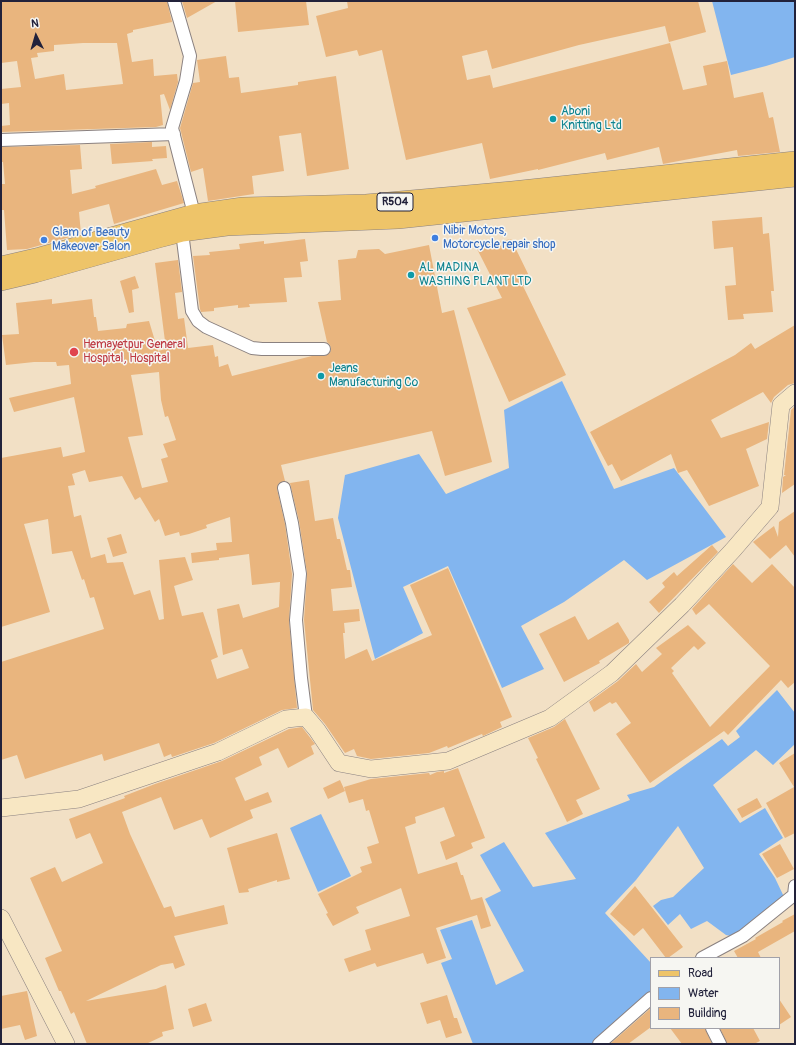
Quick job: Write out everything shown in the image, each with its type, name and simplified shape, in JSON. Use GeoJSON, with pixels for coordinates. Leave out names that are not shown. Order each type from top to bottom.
{"type":"FeatureCollection","features":[{"type":"Feature","properties":{"kind":"main road","name":"R504"},"geometry":{"type":"LineString","coordinates":[[1,266],[40,257],[194,214],[243,207],[366,204],[397,210],[520,190],[795,160]]}},
{"type":"Feature","properties":{"kind":"main road","name":"R504"},"geometry":{"type":"LineString","coordinates":[[1,281],[182,232],[227,226],[397,210],[795,177]]}},
{"type":"Feature","properties":{"kind":"street"},"geometry":{"type":"LineString","coordinates":[[174,1],[190,56],[186,81],[172,128],[194,214]]}},
{"type":"Feature","properties":{"kind":"street"},"geometry":{"type":"LineString","coordinates":[[1,140],[174,134]]}},
{"type":"Feature","properties":{"kind":"street"},"geometry":{"type":"LineString","coordinates":[[182,232],[192,311],[198,321],[206,328],[252,348],[262,350],[324,349]]}},
{"type":"Feature","properties":{"kind":"street"},"geometry":{"type":"LineString","coordinates":[[284,488],[292,523],[300,574],[296,620],[306,717],[317,730],[339,763],[371,769],[448,761],[550,718],[617,668],[682,605],[770,507],[781,406],[795,393]]}},
{"type":"Feature","properties":{"kind":"street"},"geometry":{"type":"LineString","coordinates":[[1,808],[79,799],[218,752],[286,719],[306,717]]}},
{"type":"Feature","properties":{"kind":"street"},"geometry":{"type":"LineString","coordinates":[[704,957],[743,936],[794,895],[795,886]]}},
{"type":"Feature","properties":{"kind":"street"},"geometry":{"type":"LineString","coordinates":[[1,918],[66,1044]]}},
{"type":"Feature","properties":{"kind":"street"},"geometry":{"type":"LineString","coordinates":[[599,1044],[650,999]]}},
{"type":"Feature","properties":{"kind":"street"},"geometry":{"type":"LineString","coordinates":[[712,1029],[720,1044]]}},
{"type":"Feature","properties":{"kind":"water"},"geometry":{"type":"Polygon","coordinates":[[[712,1],[795,1],[795,57],[731,75],[712,1]]]}},
{"type":"Feature","properties":{"kind":"water"},"geometry":{"type":"Polygon","coordinates":[[[562,381],[614,489],[674,468],[726,537],[647,580],[624,560],[564,602],[521,626],[544,669],[502,688],[448,566],[403,587],[423,633],[375,659],[338,518],[345,475],[419,454],[446,494],[509,468],[504,410],[562,381]]]}},
{"type":"Feature","properties":{"kind":"water"},"geometry":{"type":"Polygon","coordinates":[[[777,690],[795,713],[795,744],[773,765],[756,750],[713,785],[740,823],[765,808],[783,838],[759,854],[775,878],[785,899],[735,937],[726,935],[707,921],[691,929],[680,914],[668,925],[653,906],[661,900],[673,897],[704,868],[678,826],[636,880],[605,913],[650,962],[650,994],[621,1021],[592,1044],[473,1044],[441,963],[452,959],[440,930],[472,920],[496,985],[524,971],[485,899],[501,891],[480,855],[504,842],[533,887],[576,879],[545,833],[630,800],[627,795],[654,787],[722,739],[728,746],[740,737],[736,731],[777,690]]]}},
{"type":"Feature","properties":{"kind":"water"},"geometry":{"type":"Polygon","coordinates":[[[321,814],[351,876],[318,892],[290,828],[321,814]]]}},
{"type":"Feature","properties":{"kind":"building"},"geometry":{"type":"Polygon","coordinates":[[[1,1],[167,1],[172,22],[133,30],[133,32],[127,34],[132,62],[153,59],[154,76],[177,74],[178,82],[170,110],[164,94],[160,95],[163,125],[156,127],[1,132],[1,126],[10,125],[9,103],[1,104],[1,89],[21,87],[17,61],[1,63],[1,1]],[[117,43],[54,45],[54,51],[37,53],[38,57],[31,58],[35,79],[64,74],[66,90],[123,84],[117,43]]]}},
{"type":"Feature","properties":{"kind":"building"},"geometry":{"type":"Polygon","coordinates":[[[182,1],[217,1],[187,18],[182,1]]]}},
{"type":"Feature","properties":{"kind":"building"},"geometry":{"type":"Polygon","coordinates":[[[235,1],[306,1],[309,25],[238,32],[235,1]]]}},
{"type":"Feature","properties":{"kind":"building"},"geometry":{"type":"Polygon","coordinates":[[[347,1],[698,1],[706,32],[669,42],[665,26],[579,45],[492,69],[487,50],[462,56],[467,80],[490,75],[493,88],[670,43],[683,90],[707,85],[703,66],[727,61],[734,98],[763,92],[769,118],[773,117],[780,152],[738,156],[737,150],[663,164],[659,147],[607,160],[605,153],[538,170],[490,179],[482,143],[406,160],[382,50],[359,56],[357,50],[326,57],[316,16],[348,8],[347,1]]]}},
{"type":"Feature","properties":{"kind":"building"},"geometry":{"type":"Polygon","coordinates":[[[226,56],[229,78],[239,77],[241,93],[298,85],[298,82],[336,76],[349,169],[307,176],[301,133],[279,136],[284,171],[252,176],[254,194],[208,201],[203,168],[191,172],[180,128],[193,83],[200,82],[197,60],[226,56]]]}},
{"type":"Feature","properties":{"kind":"building"},"geometry":{"type":"Polygon","coordinates":[[[152,142],[152,147],[166,146],[167,158],[152,159],[153,161],[112,164],[110,144],[152,142]]]}},
{"type":"Feature","properties":{"kind":"building"},"geometry":{"type":"Polygon","coordinates":[[[80,145],[82,169],[70,170],[72,194],[156,169],[162,185],[177,181],[184,203],[114,224],[109,204],[101,206],[79,212],[81,234],[27,249],[7,250],[4,210],[2,210],[1,202],[1,184],[5,184],[3,162],[1,162],[1,147],[80,145]]]}},
{"type":"Feature","properties":{"kind":"building"},"geometry":{"type":"Polygon","coordinates":[[[762,217],[763,234],[769,233],[774,291],[771,291],[773,312],[743,314],[744,319],[728,320],[725,286],[736,285],[733,247],[714,249],[712,221],[762,217]]]}},
{"type":"Feature","properties":{"kind":"building"},"geometry":{"type":"Polygon","coordinates":[[[305,239],[308,261],[300,262],[302,277],[284,278],[287,302],[249,304],[250,307],[238,308],[238,305],[214,308],[214,311],[201,312],[193,256],[210,255],[209,252],[240,249],[239,244],[264,241],[264,244],[305,239]]]}},
{"type":"Feature","properties":{"kind":"building"},"geometry":{"type":"Polygon","coordinates":[[[511,239],[532,282],[523,286],[566,375],[509,402],[467,308],[502,298],[475,245],[511,239]]]}},
{"type":"Feature","properties":{"kind":"building"},"geometry":{"type":"Polygon","coordinates":[[[429,245],[442,313],[454,310],[492,462],[445,476],[432,431],[281,465],[285,481],[279,483],[277,489],[285,524],[292,574],[289,621],[297,708],[282,710],[214,743],[172,757],[171,754],[164,757],[159,743],[104,761],[102,754],[25,779],[17,755],[1,760],[1,662],[104,629],[94,597],[90,598],[72,551],[52,554],[48,519],[24,524],[50,612],[1,627],[1,458],[61,447],[63,457],[85,452],[74,397],[14,412],[9,398],[71,384],[69,365],[57,366],[56,362],[34,362],[6,365],[2,335],[19,334],[16,303],[52,299],[52,304],[92,299],[94,317],[96,317],[98,331],[126,328],[127,324],[149,321],[158,351],[166,349],[155,263],[178,260],[182,292],[175,293],[178,319],[184,318],[188,348],[213,345],[215,357],[218,356],[219,367],[228,364],[232,376],[312,356],[324,356],[330,353],[331,349],[327,342],[318,302],[341,300],[338,260],[356,258],[358,250],[379,249],[385,254],[429,245]],[[159,372],[131,375],[143,435],[128,437],[142,488],[168,482],[161,459],[168,457],[163,444],[176,440],[168,416],[165,417],[161,400],[159,372]],[[85,470],[72,474],[75,485],[68,486],[74,517],[81,515],[91,558],[105,554],[107,563],[123,562],[134,595],[150,590],[159,620],[164,619],[159,560],[185,557],[193,580],[174,586],[182,616],[203,612],[218,657],[211,660],[217,679],[249,668],[242,649],[223,655],[217,609],[239,604],[243,618],[279,607],[280,582],[252,585],[249,554],[219,558],[219,560],[192,563],[191,553],[217,550],[216,543],[232,542],[230,517],[206,525],[207,528],[189,534],[180,536],[179,532],[165,536],[159,519],[155,522],[140,497],[135,500],[122,476],[89,482],[85,470]]]}},
{"type":"Feature","properties":{"kind":"building"},"geometry":{"type":"Polygon","coordinates":[[[135,276],[139,288],[132,290],[134,312],[129,313],[120,281],[135,276]]]}},
{"type":"Feature","properties":{"kind":"building"},"geometry":{"type":"Polygon","coordinates":[[[795,325],[795,383],[788,385],[774,397],[771,403],[763,392],[711,420],[721,438],[769,422],[767,439],[746,449],[759,486],[709,506],[687,470],[678,473],[671,454],[621,481],[612,464],[608,466],[590,432],[735,355],[751,343],[755,349],[795,325]]]}},
{"type":"Feature","properties":{"kind":"building"},"geometry":{"type":"Polygon","coordinates":[[[795,406],[795,484],[782,493],[783,477],[786,475],[784,475],[791,410],[795,406]]]}},
{"type":"Feature","properties":{"kind":"building"},"geometry":{"type":"Polygon","coordinates":[[[309,480],[315,521],[333,518],[337,539],[340,539],[347,570],[350,570],[352,587],[331,589],[333,611],[359,609],[360,621],[344,623],[345,633],[343,633],[345,659],[367,649],[372,661],[432,635],[410,585],[448,568],[512,717],[500,722],[502,727],[483,736],[482,734],[448,748],[447,746],[429,753],[371,759],[357,756],[354,749],[345,753],[325,724],[313,710],[304,620],[307,573],[299,521],[290,483],[309,480]]]}},
{"type":"Feature","properties":{"kind":"building"},"geometry":{"type":"Polygon","coordinates":[[[795,511],[795,557],[786,545],[770,559],[753,542],[774,526],[778,537],[779,522],[795,511]]]}},
{"type":"Feature","properties":{"kind":"building"},"geometry":{"type":"Polygon","coordinates":[[[121,534],[127,553],[113,557],[107,538],[121,534]]]}},
{"type":"Feature","properties":{"kind":"building"},"geometry":{"type":"Polygon","coordinates":[[[712,545],[718,552],[659,613],[649,602],[665,587],[662,583],[674,572],[677,576],[712,545]]]}},
{"type":"Feature","properties":{"kind":"building"},"geometry":{"type":"Polygon","coordinates":[[[733,564],[752,583],[772,564],[795,588],[795,682],[788,688],[781,680],[728,735],[724,731],[650,783],[616,734],[631,723],[616,702],[612,704],[610,702],[594,712],[589,702],[618,681],[636,664],[642,672],[662,654],[656,648],[688,625],[706,643],[698,650],[694,646],[671,668],[674,671],[672,673],[710,727],[770,666],[709,604],[696,615],[692,609],[733,564]]]}},
{"type":"Feature","properties":{"kind":"building"},"geometry":{"type":"Polygon","coordinates":[[[575,616],[588,640],[618,622],[629,640],[629,643],[599,661],[600,663],[564,682],[539,634],[575,616]]]}},
{"type":"Feature","properties":{"kind":"building"},"geometry":{"type":"Polygon","coordinates":[[[565,719],[600,789],[576,800],[583,814],[567,822],[536,759],[538,758],[528,738],[554,727],[565,719]]]}},
{"type":"Feature","properties":{"kind":"building"},"geometry":{"type":"Polygon","coordinates":[[[302,727],[315,744],[311,746],[314,754],[288,768],[278,748],[259,757],[262,765],[235,778],[245,801],[268,792],[272,802],[250,810],[253,818],[210,838],[202,819],[174,830],[161,797],[122,812],[130,834],[164,908],[171,906],[175,917],[224,905],[228,924],[174,936],[185,965],[175,969],[173,963],[161,965],[86,1001],[156,989],[166,985],[174,1029],[162,1032],[163,1036],[146,1044],[87,1044],[74,1012],[71,1014],[45,958],[62,951],[30,878],[55,867],[62,882],[103,863],[90,833],[76,839],[69,819],[125,798],[124,796],[155,784],[222,761],[289,729],[302,727]]]}},
{"type":"Feature","properties":{"kind":"building"},"geometry":{"type":"Polygon","coordinates":[[[795,753],[795,833],[785,838],[766,803],[794,787],[779,763],[795,753]]]}},
{"type":"Feature","properties":{"kind":"building"},"geometry":{"type":"Polygon","coordinates":[[[458,768],[485,838],[471,843],[473,848],[446,860],[440,842],[455,836],[444,807],[415,817],[416,823],[405,827],[418,874],[457,862],[471,900],[482,897],[491,926],[481,929],[477,915],[436,928],[446,958],[427,964],[423,953],[377,967],[375,963],[349,972],[344,959],[371,950],[365,930],[410,916],[401,888],[356,907],[359,913],[333,926],[326,914],[328,913],[318,894],[362,872],[360,867],[372,863],[367,847],[379,843],[369,810],[366,811],[363,799],[349,803],[344,787],[371,779],[429,773],[430,775],[444,771],[444,773],[458,768]]]}},
{"type":"Feature","properties":{"kind":"building"},"geometry":{"type":"Polygon","coordinates":[[[340,780],[345,791],[328,799],[323,788],[340,780]]]}},
{"type":"Feature","properties":{"kind":"building"},"geometry":{"type":"Polygon","coordinates":[[[757,798],[762,807],[742,818],[737,809],[757,798]]]}},
{"type":"Feature","properties":{"kind":"building"},"geometry":{"type":"Polygon","coordinates":[[[277,833],[290,879],[277,882],[277,880],[248,889],[249,892],[239,893],[227,848],[277,833]]]}},
{"type":"Feature","properties":{"kind":"building"},"geometry":{"type":"Polygon","coordinates":[[[780,844],[794,869],[777,878],[762,854],[780,844]]]}},
{"type":"Feature","properties":{"kind":"building"},"geometry":{"type":"Polygon","coordinates":[[[635,886],[683,947],[669,957],[665,957],[643,928],[634,936],[610,914],[635,886]]]}},
{"type":"Feature","properties":{"kind":"building"},"geometry":{"type":"Polygon","coordinates":[[[795,914],[795,931],[758,952],[760,957],[737,957],[734,951],[756,939],[755,938],[783,922],[782,921],[795,914]]]}},
{"type":"Feature","properties":{"kind":"building"},"geometry":{"type":"Polygon","coordinates":[[[27,991],[37,1036],[25,1040],[20,1025],[1,1029],[1,996],[27,991]]]}},
{"type":"Feature","properties":{"kind":"building"},"geometry":{"type":"Polygon","coordinates":[[[447,995],[454,1018],[457,1018],[462,1033],[446,1038],[440,1020],[427,1024],[420,1003],[447,995]]]}},
{"type":"Feature","properties":{"kind":"building"},"geometry":{"type":"Polygon","coordinates":[[[780,1000],[791,1017],[780,1024],[780,1000]]]}},
{"type":"Feature","properties":{"kind":"building"},"geometry":{"type":"Polygon","coordinates":[[[206,1003],[212,1021],[193,1027],[188,1009],[206,1003]]]}},
{"type":"Feature","properties":{"kind":"building"},"geometry":{"type":"Polygon","coordinates":[[[650,1009],[650,1028],[628,1044],[610,1044],[650,1009]]]}},
{"type":"Feature","properties":{"kind":"building"},"geometry":{"type":"Polygon","coordinates":[[[671,1029],[705,1029],[712,1044],[682,1044],[671,1029]]]}},
{"type":"Feature","properties":{"kind":"building"},"geometry":{"type":"Polygon","coordinates":[[[720,1029],[754,1029],[760,1041],[754,1044],[727,1044],[720,1029]]]}},
{"type":"Feature","properties":{"kind":"place","name":"Aboni Knitting Ltd"},"geometry":{"type":"Point","coordinates":[553,119]}},
{"type":"Feature","properties":{"kind":"place","name":"Nibir Motors, Motorcycle repair shop"},"geometry":{"type":"Point","coordinates":[435,238]}},
{"type":"Feature","properties":{"kind":"place","name":"Glam of Beauty Makeover Salon"},"geometry":{"type":"Point","coordinates":[44,240]}},
{"type":"Feature","properties":{"kind":"place","name":"AL MADINA WASHING PLANT LTD"},"geometry":{"type":"Point","coordinates":[411,275]}},
{"type":"Feature","properties":{"kind":"place","name":"Hemayetpur General Hospital, Hospital"},"geometry":{"type":"Point","coordinates":[74,352]}},
{"type":"Feature","properties":{"kind":"place","name":"Jeans Manufacturing Co"},"geometry":{"type":"Point","coordinates":[321,376]}}]}
